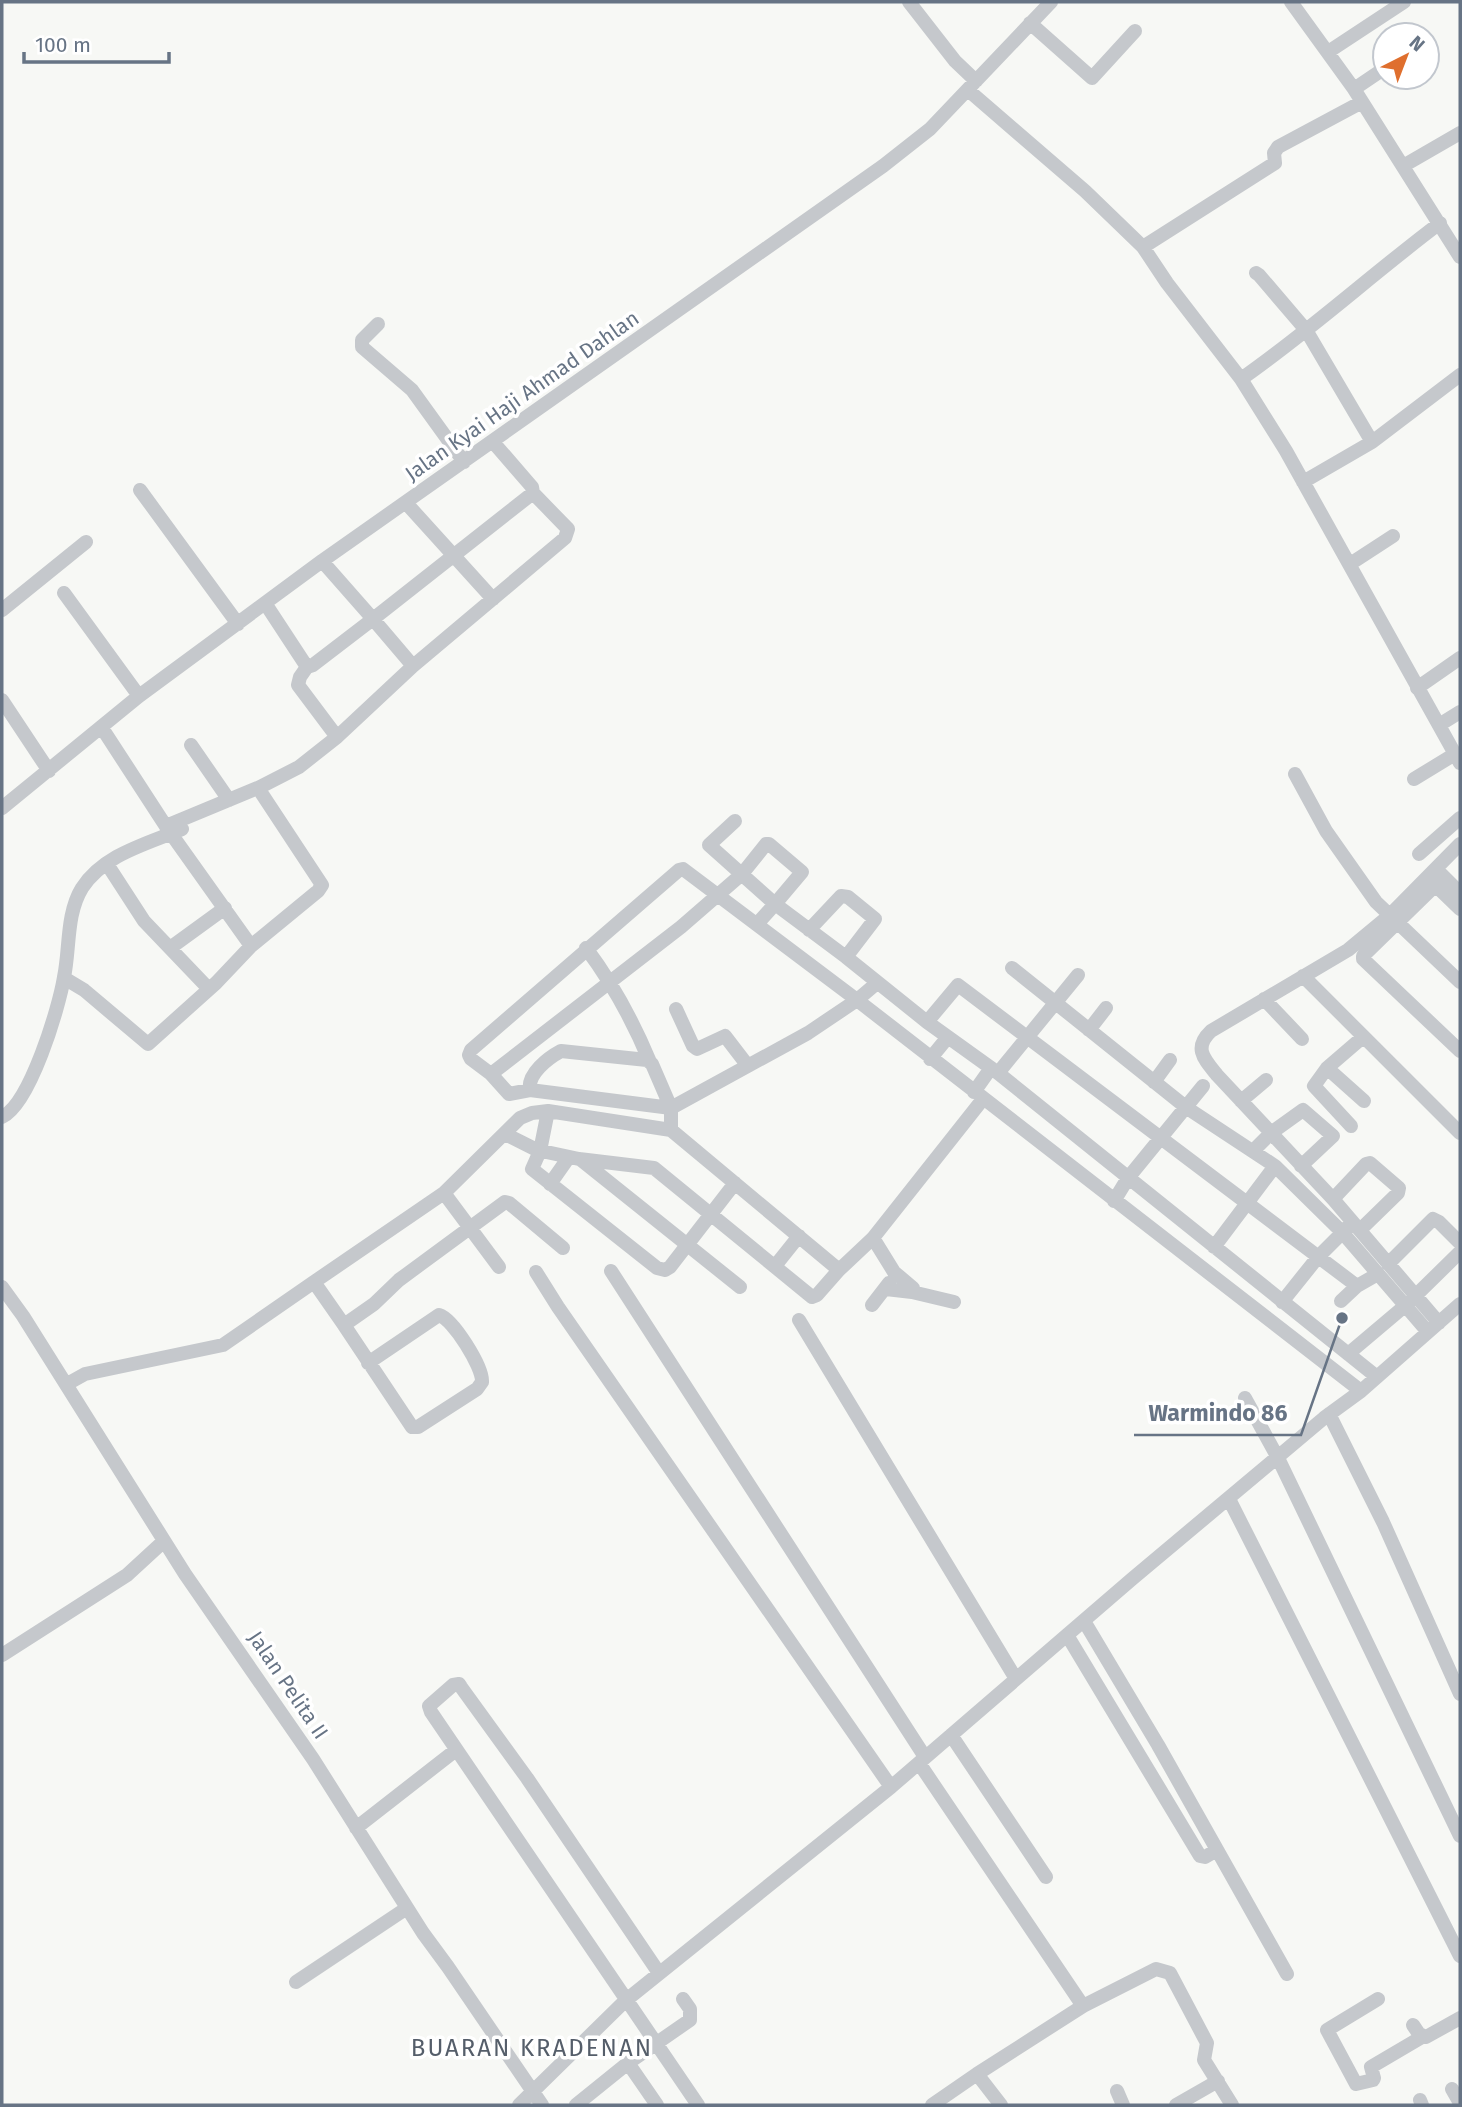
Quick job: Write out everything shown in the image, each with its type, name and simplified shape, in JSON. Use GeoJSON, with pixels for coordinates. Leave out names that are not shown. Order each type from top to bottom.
{"type":"FeatureCollection","features":[{"type":"Feature","properties":{"kind":"street"},"geometry":{"type":"LineString","coordinates":[[909,2],[972,86],[1143,247],[1167,283],[1241,379],[1286,451],[1458,759],[1413,779]]}},
{"type":"Feature","properties":{"kind":"street"},"geometry":{"type":"LineString","coordinates":[[1291,2],[1354,89],[1460,257]]}},
{"type":"Feature","properties":{"kind":"street"},"geometry":{"type":"LineString","coordinates":[[1328,52],[1404,2]]}},
{"type":"Feature","properties":{"kind":"street","name":"Jalan Kyai Haji Ahmad Dahlan"},"geometry":{"type":"LineString","coordinates":[[2,808],[49,771],[106,734],[139,696],[238,624],[268,607],[411,507],[464,462],[883,166],[930,129],[1030,23],[1043,4]]}},
{"type":"Feature","properties":{"kind":"street"},"geometry":{"type":"LineString","coordinates":[[1030,23],[1092,78],[1135,31]]}},
{"type":"Feature","properties":{"kind":"street"},"geometry":{"type":"LineString","coordinates":[[1354,89],[1371,77]]}},
{"type":"Feature","properties":{"kind":"street"},"geometry":{"type":"LineString","coordinates":[[1143,247],[1275,163],[1274,153],[1278,147],[1362,102]]}},
{"type":"Feature","properties":{"kind":"street"},"geometry":{"type":"LineString","coordinates":[[1403,166],[1460,133]]}},
{"type":"Feature","properties":{"kind":"street"},"geometry":{"type":"LineString","coordinates":[[1241,379],[1440,223]]}},
{"type":"Feature","properties":{"kind":"street"},"geometry":{"type":"LineString","coordinates":[[1256,274],[1306,330],[1372,442]]}},
{"type":"Feature","properties":{"kind":"street"},"geometry":{"type":"LineString","coordinates":[[378,324],[362,340],[362,347],[412,390],[464,462]]}},
{"type":"Feature","properties":{"kind":"street"},"geometry":{"type":"LineString","coordinates":[[1303,482],[1372,442],[1460,375]]}},
{"type":"Feature","properties":{"kind":"street"},"geometry":{"type":"LineString","coordinates":[[168,830],[261,791],[299,766],[337,737],[413,666],[568,533],[568,529],[533,493],[532,487],[494,442]]}},
{"type":"Feature","properties":{"kind":"street"},"geometry":{"type":"LineString","coordinates":[[140,490],[238,624]]}},
{"type":"Feature","properties":{"kind":"street"},"geometry":{"type":"LineString","coordinates":[[337,737],[298,685],[307,667],[313,666],[533,493]]}},
{"type":"Feature","properties":{"kind":"street"},"geometry":{"type":"LineString","coordinates":[[411,507],[493,600]]}},
{"type":"Feature","properties":{"kind":"street"},"geometry":{"type":"LineString","coordinates":[[1350,564],[1393,536]]}},
{"type":"Feature","properties":{"kind":"street"},"geometry":{"type":"LineString","coordinates":[[2,610],[86,541]]}},
{"type":"Feature","properties":{"kind":"street"},"geometry":{"type":"LineString","coordinates":[[326,565],[413,666]]}},
{"type":"Feature","properties":{"kind":"street"},"geometry":{"type":"LineString","coordinates":[[64,593],[139,696]]}},
{"type":"Feature","properties":{"kind":"street"},"geometry":{"type":"LineString","coordinates":[[268,607],[307,667]]}},
{"type":"Feature","properties":{"kind":"street"},"geometry":{"type":"LineString","coordinates":[[1418,688],[1458,664]]}},
{"type":"Feature","properties":{"kind":"street"},"geometry":{"type":"LineString","coordinates":[[2,700],[49,771]]}},
{"type":"Feature","properties":{"kind":"street"},"geometry":{"type":"LineString","coordinates":[[1439,725],[1460,712]]}},
{"type":"Feature","properties":{"kind":"street"},"geometry":{"type":"LineString","coordinates":[[106,734],[168,830],[251,946]]}},
{"type":"Feature","properties":{"kind":"street"},"geometry":{"type":"LineString","coordinates":[[191,745],[229,800]]}},
{"type":"Feature","properties":{"kind":"street"},"geometry":{"type":"LineString","coordinates":[[1295,774],[1326,831],[1387,914],[1460,982]]}},
{"type":"Feature","properties":{"kind":"street"},"geometry":{"type":"LineString","coordinates":[[2,1117],[19,1102],[29,1085],[64,978],[74,910],[79,894],[92,876],[119,854],[229,800],[261,791]]}},
{"type":"Feature","properties":{"kind":"street"},"geometry":{"type":"LineString","coordinates":[[64,978],[84,990],[145,1044],[153,1041],[251,946],[318,891],[322,885],[261,791]]}},
{"type":"Feature","properties":{"kind":"street"},"geometry":{"type":"LineString","coordinates":[[1419,854],[1460,818]]}},
{"type":"Feature","properties":{"kind":"street"},"geometry":{"type":"LineString","coordinates":[[734,821],[709,845],[775,904],[927,1022],[995,1070],[1377,1377]]}},
{"type":"Feature","properties":{"kind":"street"},"geometry":{"type":"LineString","coordinates":[[491,1074],[681,928],[743,874],[766,844],[800,869],[802,874],[757,924]]}},
{"type":"Feature","properties":{"kind":"street"},"geometry":{"type":"LineString","coordinates":[[1433,1327],[1350,1228],[1333,1199],[1269,1135],[1207,1063],[1201,1045],[1203,1038],[1211,1031],[1348,950],[1387,914],[1435,877],[1460,844]]}},
{"type":"Feature","properties":{"kind":"street"},"geometry":{"type":"LineString","coordinates":[[107,863],[144,921],[209,989]]}},
{"type":"Feature","properties":{"kind":"street"},"geometry":{"type":"LineString","coordinates":[[672,1119],[530,1090],[509,1094],[491,1074],[471,1059],[469,1053],[586,948],[678,870],[683,869],[857,1000],[1227,1290],[1361,1391]]}},
{"type":"Feature","properties":{"kind":"street"},"geometry":{"type":"LineString","coordinates":[[1435,877],[1460,893]]}},
{"type":"Feature","properties":{"kind":"street"},"geometry":{"type":"LineString","coordinates":[[1435,877],[1460,909]]}},
{"type":"Feature","properties":{"kind":"street"},"geometry":{"type":"LineString","coordinates":[[809,930],[841,896],[848,897],[875,919],[846,957]]}},
{"type":"Feature","properties":{"kind":"street"},"geometry":{"type":"LineString","coordinates":[[170,948],[225,908]]}},
{"type":"Feature","properties":{"kind":"street"},"geometry":{"type":"LineString","coordinates":[[1387,914],[1363,959],[1460,1051]]}},
{"type":"Feature","properties":{"kind":"street"},"geometry":{"type":"LineString","coordinates":[[586,948],[611,981],[628,1010],[672,1119],[735,1183],[839,1270]]}},
{"type":"Feature","properties":{"kind":"street"},"geometry":{"type":"LineString","coordinates":[[1012,968],[1187,1108],[1275,1166],[1350,1228]]}},
{"type":"Feature","properties":{"kind":"street"},"geometry":{"type":"LineString","coordinates":[[505,1134],[531,1149],[574,1158],[654,1168],[812,1297],[873,1238],[995,1070],[1027,1037],[1078,975]]}},
{"type":"Feature","properties":{"kind":"street"},"geometry":{"type":"LineString","coordinates":[[1303,976],[1460,1133]]}},
{"type":"Feature","properties":{"kind":"street"},"geometry":{"type":"LineString","coordinates":[[61,1375],[85,1374],[223,1345],[448,1190],[520,1118],[548,1111],[672,1119],[748,1066],[808,1033],[877,983]]}},
{"type":"Feature","properties":{"kind":"street"},"geometry":{"type":"LineString","coordinates":[[927,1022],[958,985],[1357,1286]]}},
{"type":"Feature","properties":{"kind":"street"},"geometry":{"type":"LineString","coordinates":[[1264,999],[1303,1039]]}},
{"type":"Feature","properties":{"kind":"street"},"geometry":{"type":"LineString","coordinates":[[1089,1030],[1106,1008]]}},
{"type":"Feature","properties":{"kind":"street"},"geometry":{"type":"LineString","coordinates":[[676,1010],[692,1046],[697,1049],[723,1036],[727,1037],[748,1066]]}},
{"type":"Feature","properties":{"kind":"street"},"geometry":{"type":"LineString","coordinates":[[930,1059],[948,1037]]}},
{"type":"Feature","properties":{"kind":"street"},"geometry":{"type":"LineString","coordinates":[[1352,1126],[1314,1090],[1314,1083],[1363,1037]]}},
{"type":"Feature","properties":{"kind":"street"},"geometry":{"type":"LineString","coordinates":[[530,1090],[529,1083],[535,1072],[561,1051],[650,1062]]}},
{"type":"Feature","properties":{"kind":"street"},"geometry":{"type":"LineString","coordinates":[[1154,1082],[1170,1060]]}},
{"type":"Feature","properties":{"kind":"street"},"geometry":{"type":"LineString","coordinates":[[1327,1068],[1364,1101]]}},
{"type":"Feature","properties":{"kind":"street"},"geometry":{"type":"LineString","coordinates":[[1241,1101],[1266,1080]]}},
{"type":"Feature","properties":{"kind":"street"},"geometry":{"type":"LineString","coordinates":[[1114,1201],[1128,1178],[1203,1086]]}},
{"type":"Feature","properties":{"kind":"street"},"geometry":{"type":"LineString","coordinates":[[1253,1151],[1269,1135],[1303,1110],[1331,1134],[1331,1140],[1301,1166]]}},
{"type":"Feature","properties":{"kind":"street"},"geometry":{"type":"LineString","coordinates":[[548,1111],[540,1151],[531,1169],[657,1268],[665,1270],[670,1267],[735,1183]]}},
{"type":"Feature","properties":{"kind":"street"},"geometry":{"type":"LineString","coordinates":[[574,1158],[612,1184],[740,1287]]}},
{"type":"Feature","properties":{"kind":"street"},"geometry":{"type":"LineString","coordinates":[[550,1184],[574,1158]]}},
{"type":"Feature","properties":{"kind":"street"},"geometry":{"type":"LineString","coordinates":[[1282,1302],[1318,1257],[1350,1228],[1398,1193],[1399,1188],[1370,1163],[1333,1199]]}},
{"type":"Feature","properties":{"kind":"street"},"geometry":{"type":"LineString","coordinates":[[612,1184],[629,1165]]}},
{"type":"Feature","properties":{"kind":"street"},"geometry":{"type":"LineString","coordinates":[[1213,1247],[1275,1166]]}},
{"type":"Feature","properties":{"kind":"street"},"geometry":{"type":"LineString","coordinates":[[448,1190],[503,1269]]}},
{"type":"Feature","properties":{"kind":"street"},"geometry":{"type":"LineString","coordinates":[[344,1325],[374,1304],[399,1280],[507,1202],[563,1248]]}},
{"type":"Feature","properties":{"kind":"street"},"geometry":{"type":"LineString","coordinates":[[1341,1301],[1357,1286],[1383,1269],[1433,1219],[1460,1243]]}},
{"type":"Feature","properties":{"kind":"street"},"geometry":{"type":"LineString","coordinates":[[775,1266],[799,1237]]}},
{"type":"Feature","properties":{"kind":"street"},"geometry":{"type":"LineString","coordinates":[[873,1238],[894,1272],[912,1286],[912,1292]]}},
{"type":"Feature","properties":{"kind":"street"},"geometry":{"type":"LineString","coordinates":[[1348,1354],[1410,1301],[1460,1252]]}},
{"type":"Feature","properties":{"kind":"street"},"geometry":{"type":"LineString","coordinates":[[611,1271],[922,1760],[1082,2004]]}},
{"type":"Feature","properties":{"kind":"street"},"geometry":{"type":"LineString","coordinates":[[536,1272],[891,1787]]}},
{"type":"Feature","properties":{"kind":"street"},"geometry":{"type":"LineString","coordinates":[[872,1305],[886,1289],[894,1272]]}},
{"type":"Feature","properties":{"kind":"street"},"geometry":{"type":"LineString","coordinates":[[1227,1290],[1244,1272]]}},
{"type":"Feature","properties":{"kind":"street"},"geometry":{"type":"LineString","coordinates":[[314,1282],[368,1363],[415,1428],[477,1389],[482,1382],[480,1368],[448,1320],[439,1315],[368,1363]]}},
{"type":"Feature","properties":{"kind":"street","name":"Jalan Pelita II"},"geometry":{"type":"LineString","coordinates":[[2,1287],[61,1375],[164,1541],[313,1759],[407,1908],[538,2099]]}},
{"type":"Feature","properties":{"kind":"street"},"geometry":{"type":"LineString","coordinates":[[886,1289],[954,1302]]}},
{"type":"Feature","properties":{"kind":"street"},"geometry":{"type":"LineString","coordinates":[[519,2105],[538,2099],[625,2001],[891,1787],[1329,1414],[1361,1391],[1460,1304]]}},
{"type":"Feature","properties":{"kind":"street"},"geometry":{"type":"LineString","coordinates":[[799,1320],[1016,1679]]}},
{"type":"Feature","properties":{"kind":"street"},"geometry":{"type":"LineString","coordinates":[[1245,1398],[1278,1458],[1460,1836]]}},
{"type":"Feature","properties":{"kind":"street"},"geometry":{"type":"LineString","coordinates":[[1329,1414],[1383,1522],[1460,1694]]}},
{"type":"Feature","properties":{"kind":"street"},"geometry":{"type":"LineString","coordinates":[[1229,1500],[1460,1956]]}},
{"type":"Feature","properties":{"kind":"street"},"geometry":{"type":"LineString","coordinates":[[2,1655],[127,1575],[164,1541]]}},
{"type":"Feature","properties":{"kind":"street"},"geometry":{"type":"LineString","coordinates":[[1084,1621],[1125,1687],[1287,1974]]}},
{"type":"Feature","properties":{"kind":"street"},"geometry":{"type":"LineString","coordinates":[[1067,1635],[1200,1856],[1205,1857],[1217,1850]]}},
{"type":"Feature","properties":{"kind":"street"},"geometry":{"type":"LineString","coordinates":[[659,1973],[527,1778],[461,1687],[456,1684],[429,1708],[698,2105]]}},
{"type":"Feature","properties":{"kind":"street"},"geometry":{"type":"LineString","coordinates":[[1104,1698],[1125,1687]]}},
{"type":"Feature","properties":{"kind":"street"},"geometry":{"type":"LineString","coordinates":[[951,1735],[1046,1877]]}},
{"type":"Feature","properties":{"kind":"street"},"geometry":{"type":"LineString","coordinates":[[356,1828],[456,1750]]}},
{"type":"Feature","properties":{"kind":"street"},"geometry":{"type":"LineString","coordinates":[[296,1982],[407,1908]]}},
{"type":"Feature","properties":{"kind":"street"},"geometry":{"type":"LineString","coordinates":[[932,2105],[1082,2004],[1156,1969],[1170,1973],[1207,2043],[1204,2060],[1232,2105]]}},
{"type":"Feature","properties":{"kind":"street"},"geometry":{"type":"LineString","coordinates":[[1378,1998],[1327,2030],[1356,2084],[1373,2080],[1371,2067],[1418,2031],[1429,2036],[1460,2018]]}},
{"type":"Feature","properties":{"kind":"street"},"geometry":{"type":"LineString","coordinates":[[576,2105],[628,2063],[690,2020],[690,2010],[683,1999]]}},
{"type":"Feature","properties":{"kind":"street"},"geometry":{"type":"LineString","coordinates":[[628,2063],[657,2105]]}},
{"type":"Feature","properties":{"kind":"street"},"geometry":{"type":"LineString","coordinates":[[977,2074],[1001,2105]]}},
{"type":"Feature","properties":{"kind":"street"},"geometry":{"type":"LineString","coordinates":[[1176,2105],[1217,2081]]}},
{"type":"Feature","properties":{"kind":"street"},"geometry":{"type":"LineString","coordinates":[[1452,2089],[1460,2103]]}},
{"type":"Feature","properties":{"kind":"street"},"geometry":{"type":"LineString","coordinates":[[1116,2091],[1123,2105]]}},
{"type":"Feature","properties":{"kind":"place","name":"Warmindo 86"},"geometry":{"type":"Point","coordinates":[1342,1318]}},
{"type":"Feature","properties":{"kind":"district","name":"BUARAN KRADENAN"},"geometry":{"type":"Point","coordinates":[532,2048]}}]}
